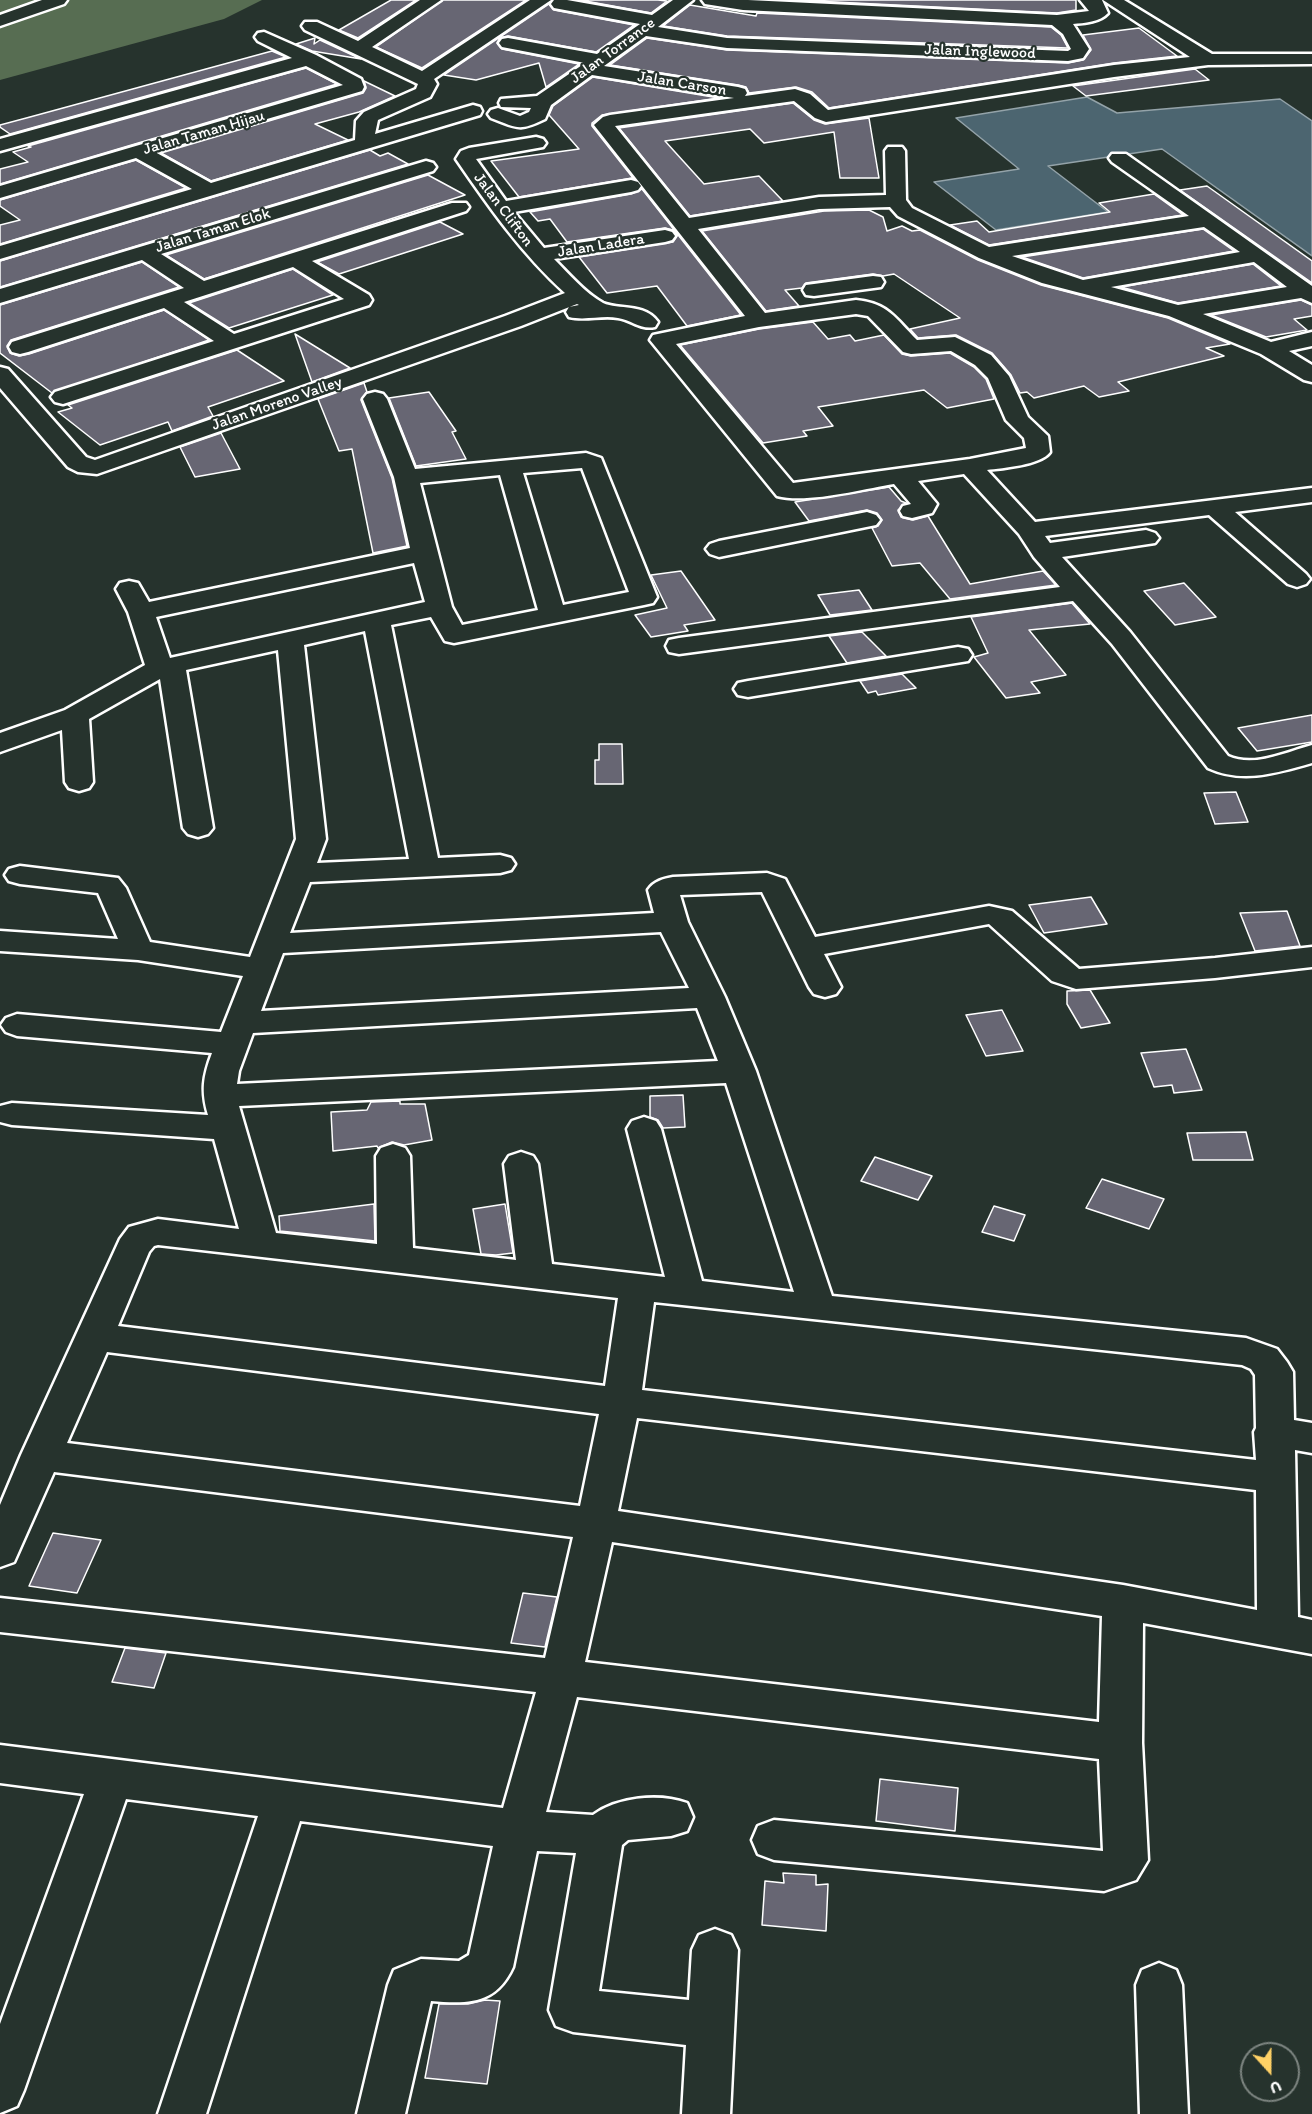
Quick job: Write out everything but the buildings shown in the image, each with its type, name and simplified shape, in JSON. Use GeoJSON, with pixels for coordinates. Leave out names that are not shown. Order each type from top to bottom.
{"type":"FeatureCollection","features":[{"type":"Feature","properties":{"kind":"street"},"geometry":{"type":"LineString","coordinates":[[0,21],[58,0]]}},
{"type":"Feature","properties":{"kind":"street"},"geometry":{"type":"LineString","coordinates":[[359,48],[432,0]]}},
{"type":"Feature","properties":{"kind":"street"},"geometry":{"type":"LineString","coordinates":[[423,78],[542,0]]}},
{"type":"Feature","properties":{"kind":"street","name":"Jalan Torrance"},"geometry":{"type":"LineString","coordinates":[[521,123],[538,115],[542,102],[684,0]]}},
{"type":"Feature","properties":{"kind":"street"},"geometry":{"type":"LineString","coordinates":[[711,0],[742,5],[1057,20],[1085,18],[1099,13],[1095,3],[1089,0]]}},
{"type":"Feature","properties":{"kind":"street"},"geometry":{"type":"LineString","coordinates":[[1112,0],[1208,60]]}},
{"type":"Feature","properties":{"kind":"street","name":"Jalan Inglewood"},"geometry":{"type":"LineString","coordinates":[[560,4],[702,41],[759,43],[781,52],[800,55],[825,53],[840,47],[1068,56],[1077,54],[1080,49],[1070,31],[1057,20]]}},
{"type":"Feature","properties":{"kind":"street"},"geometry":{"type":"LineString","coordinates":[[311,26],[423,78],[428,84],[423,93],[371,116],[366,121],[365,144]]}},
{"type":"Feature","properties":{"kind":"street","name":"Jalan Taman Hijau"},"geometry":{"type":"LineString","coordinates":[[0,192],[355,87],[354,83],[264,37]]}},
{"type":"Feature","properties":{"kind":"street","name":"Jalan Carson"},"geometry":{"type":"LineString","coordinates":[[508,43],[594,65],[740,93]]}},
{"type":"Feature","properties":{"kind":"street"},"geometry":{"type":"LineString","coordinates":[[0,145],[310,59]]}},
{"type":"Feature","properties":{"kind":"street"},"geometry":{"type":"LineString","coordinates":[[756,316],[604,125],[606,123],[795,95],[801,95],[821,115],[826,116],[1113,71],[1208,60],[1286,59],[1308,67]]}},
{"type":"Feature","properties":{"kind":"street"},"geometry":{"type":"LineString","coordinates":[[0,253],[473,111],[484,114],[542,102]]}},
{"type":"Feature","properties":{"kind":"street"},"geometry":{"type":"LineString","coordinates":[[503,109],[521,123]]}},
{"type":"Feature","properties":{"kind":"street","name":"Jalan Clifton"},"geometry":{"type":"LineString","coordinates":[[521,123],[542,150],[476,152],[468,155],[466,159],[518,234],[579,296],[597,309]]}},
{"type":"Feature","properties":{"kind":"street"},"geometry":{"type":"LineString","coordinates":[[871,125],[895,151],[905,184],[905,212],[920,221],[986,254],[1077,286],[1177,312],[1269,349],[1312,375]]}},
{"type":"Feature","properties":{"kind":"street"},"geometry":{"type":"LineString","coordinates":[[139,152],[211,190],[225,205],[251,214]]}},
{"type":"Feature","properties":{"kind":"street"},"geometry":{"type":"LineString","coordinates":[[1119,158],[1309,293]]}},
{"type":"Feature","properties":{"kind":"street","name":"Jalan Taman Elok"},"geometry":{"type":"LineString","coordinates":[[0,296],[144,252],[251,214],[318,200],[426,167]]}},
{"type":"Feature","properties":{"kind":"street"},"geometry":{"type":"LineString","coordinates":[[684,225],[819,203],[905,184]]}},
{"type":"Feature","properties":{"kind":"street"},"geometry":{"type":"LineString","coordinates":[[499,208],[631,186]]}},
{"type":"Feature","properties":{"kind":"street"},"geometry":{"type":"LineString","coordinates":[[318,200],[337,211]]}},
{"type":"Feature","properties":{"kind":"street"},"geometry":{"type":"LineString","coordinates":[[20,346],[459,207]]}},
{"type":"Feature","properties":{"kind":"street"},"geometry":{"type":"LineString","coordinates":[[986,254],[1206,220]]}},
{"type":"Feature","properties":{"kind":"street"},"geometry":{"type":"LineString","coordinates":[[356,222],[375,234]]}},
{"type":"Feature","properties":{"kind":"street","name":"Jalan Ladera"},"geometry":{"type":"LineString","coordinates":[[538,255],[664,236]]}},
{"type":"Feature","properties":{"kind":"street"},"geometry":{"type":"LineString","coordinates":[[144,252],[201,289]]}},
{"type":"Feature","properties":{"kind":"street"},"geometry":{"type":"LineString","coordinates":[[1077,286],[1258,255]]}},
{"type":"Feature","properties":{"kind":"street"},"geometry":{"type":"LineString","coordinates":[[63,397],[361,300],[295,259]]}},
{"type":"Feature","properties":{"kind":"street"},"geometry":{"type":"LineString","coordinates":[[756,316],[774,301],[798,293],[873,282]]}},
{"type":"Feature","properties":{"kind":"street"},"geometry":{"type":"LineString","coordinates":[[1177,312],[1309,293]]}},
{"type":"Feature","properties":{"kind":"street","name":"Jalan Moreno Valley"},"geometry":{"type":"LineString","coordinates":[[0,374],[81,465],[97,467],[579,296]]}},
{"type":"Feature","properties":{"kind":"street"},"geometry":{"type":"LineString","coordinates":[[166,300],[231,342]]}},
{"type":"Feature","properties":{"kind":"street"},"geometry":{"type":"LineString","coordinates":[[856,307],[870,308],[876,311],[911,347],[955,344],[983,360],[998,376],[1018,420],[1036,436],[1038,452],[1023,457],[970,466],[807,490],[786,491],[661,340],[756,316],[856,307]]}},
{"type":"Feature","properties":{"kind":"street","name":"Jalan Moreno Valley"},"geometry":{"type":"LineString","coordinates":[[513,321],[597,309],[627,311],[647,322]]}},
{"type":"Feature","properties":{"kind":"street"},"geometry":{"type":"LineString","coordinates":[[1269,349],[1312,339]]}},
{"type":"Feature","properties":{"kind":"street"},"geometry":{"type":"LineString","coordinates":[[375,399],[406,477],[423,553],[440,607],[453,635],[644,597],[592,463],[578,459],[406,477]]}},
{"type":"Feature","properties":{"kind":"street"},"geometry":{"type":"LineString","coordinates":[[509,466],[553,615]]}},
{"type":"Feature","properties":{"kind":"street"},"geometry":{"type":"LineString","coordinates":[[970,466],[1029,530],[1043,552],[1120,638],[1218,762],[1228,769],[1244,770],[1312,754]]}},
{"type":"Feature","properties":{"kind":"street"},"geometry":{"type":"LineString","coordinates":[[901,477],[925,504],[923,508],[912,511]]}},
{"type":"Feature","properties":{"kind":"street"},"geometry":{"type":"LineString","coordinates":[[807,490],[833,528]]}},
{"type":"Feature","properties":{"kind":"street"},"geometry":{"type":"LineString","coordinates":[[1029,530],[1312,495]]}},
{"type":"Feature","properties":{"kind":"street"},"geometry":{"type":"LineString","coordinates":[[1214,507],[1298,579]]}},
{"type":"Feature","properties":{"kind":"street"},"geometry":{"type":"LineString","coordinates":[[719,549],[867,520]]}},
{"type":"Feature","properties":{"kind":"street"},"geometry":{"type":"LineString","coordinates":[[1043,552],[1148,538]]}},
{"type":"Feature","properties":{"kind":"street"},"geometry":{"type":"LineString","coordinates":[[198,828],[166,667],[135,601],[423,553]]}},
{"type":"Feature","properties":{"kind":"street"},"geometry":{"type":"LineString","coordinates":[[679,646],[1079,592]]}},
{"type":"Feature","properties":{"kind":"street"},"geometry":{"type":"LineString","coordinates":[[0,743],[75,716],[166,667],[440,607]]}},
{"type":"Feature","properties":{"kind":"street"},"geometry":{"type":"LineString","coordinates":[[377,622],[425,866]]}},
{"type":"Feature","properties":{"kind":"street"},"geometry":{"type":"LineString","coordinates":[[865,622],[892,665]]}},
{"type":"Feature","properties":{"kind":"street"},"geometry":{"type":"LineString","coordinates":[[261,1244],[219,1096],[222,1071],[312,839],[290,641]]}},
{"type":"Feature","properties":{"kind":"street"},"geometry":{"type":"LineString","coordinates":[[748,689],[958,655]]}},
{"type":"Feature","properties":{"kind":"street"},"geometry":{"type":"LineString","coordinates":[[75,716],[79,782]]}},
{"type":"Feature","properties":{"kind":"street"},"geometry":{"type":"LineString","coordinates":[[298,873],[500,864]]}},
{"type":"Feature","properties":{"kind":"street"},"geometry":{"type":"LineString","coordinates":[[20,875],[102,884],[111,888],[138,950]]}},
{"type":"Feature","properties":{"kind":"street"},"geometry":{"type":"LineString","coordinates":[[818,1308],[739,1071],[709,998],[672,922],[663,890],[674,886],[767,882],[774,886],[825,987]]}},
{"type":"Feature","properties":{"kind":"street"},"geometry":{"type":"LineString","coordinates":[[806,948],[989,915],[1001,918],[1063,974],[1076,979],[1215,968],[1312,957]]}},
{"type":"Feature","properties":{"kind":"street"},"geometry":{"type":"LineString","coordinates":[[0,941],[266,957],[672,922]]}},
{"type":"Feature","properties":{"kind":"street"},"geometry":{"type":"LineString","coordinates":[[18,1025],[237,1033],[709,998]]}},
{"type":"Feature","properties":{"kind":"street"},"geometry":{"type":"LineString","coordinates":[[219,1096],[739,1071]]}},
{"type":"Feature","properties":{"kind":"street"},"geometry":{"type":"LineString","coordinates":[[12,1114],[227,1128]]}},
{"type":"Feature","properties":{"kind":"street"},"geometry":{"type":"LineString","coordinates":[[644,1129],[687,1293]]}},
{"type":"Feature","properties":{"kind":"street"},"geometry":{"type":"LineString","coordinates":[[393,1156],[395,1260]]}},
{"type":"Feature","properties":{"kind":"street"},"geometry":{"type":"LineString","coordinates":[[521,1164],[536,1276]]}},
{"type":"Feature","properties":{"kind":"street"},"geometry":{"type":"LineString","coordinates":[[0,1551],[40,1455],[96,1337],[133,1248],[142,1236],[158,1232],[818,1308],[1246,1352],[1264,1359],[1274,1372],[1274,1477],[1295,1633],[1123,1602],[596,1524],[40,1455]]}},
{"type":"Feature","properties":{"kind":"street"},"geometry":{"type":"LineString","coordinates":[[381,2114],[411,1985],[426,1979],[464,1983],[479,1978],[490,1966],[519,1830],[561,1677],[596,1524],[621,1402],[638,1288]]}},
{"type":"Feature","properties":{"kind":"street"},"geometry":{"type":"LineString","coordinates":[[96,1337],[621,1402],[1274,1477]]}},
{"type":"Feature","properties":{"kind":"street"},"geometry":{"type":"LineString","coordinates":[[1273,1432],[1312,1438]]}},
{"type":"Feature","properties":{"kind":"street"},"geometry":{"type":"LineString","coordinates":[[774,1840],[1113,1871],[1121,1866],[1126,1860],[1120,1743],[1123,1602]]}},
{"type":"Feature","properties":{"kind":"street"},"geometry":{"type":"LineString","coordinates":[[0,1615],[561,1677],[1120,1743]]}},
{"type":"Feature","properties":{"kind":"street"},"geometry":{"type":"LineString","coordinates":[[0,1764],[519,1830],[601,1835],[619,1821],[671,1817]]}},
{"type":"Feature","properties":{"kind":"street"},"geometry":{"type":"LineString","coordinates":[[0,2090],[111,1779]]}},
{"type":"Feature","properties":{"kind":"street"},"geometry":{"type":"LineString","coordinates":[[182,2114],[285,1800]]}},
{"type":"Feature","properties":{"kind":"street"},"geometry":{"type":"LineString","coordinates":[[601,1835],[573,2010],[711,2025]]}},
{"type":"Feature","properties":{"kind":"street"},"geometry":{"type":"LineString","coordinates":[[706,2114],[715,1950]]}},
{"type":"Feature","properties":{"kind":"street"},"geometry":{"type":"LineString","coordinates":[[1159,1985],[1164,2114]]}},
{"type":"Feature","properties":{"kind":"green space"},"geometry":{"type":"Polygon","coordinates":[[[0,0],[262,0],[224,19],[0,80],[0,0]]]}},
{"type":"Feature","properties":{"kind":"water"},"geometry":{"type":"Polygon","coordinates":[[[1087,97],[1117,113],[1280,99],[1312,121],[1312,256],[1162,149],[1048,166],[1108,212],[996,230],[934,182],[1019,169],[956,118],[1087,97]]]}}]}
